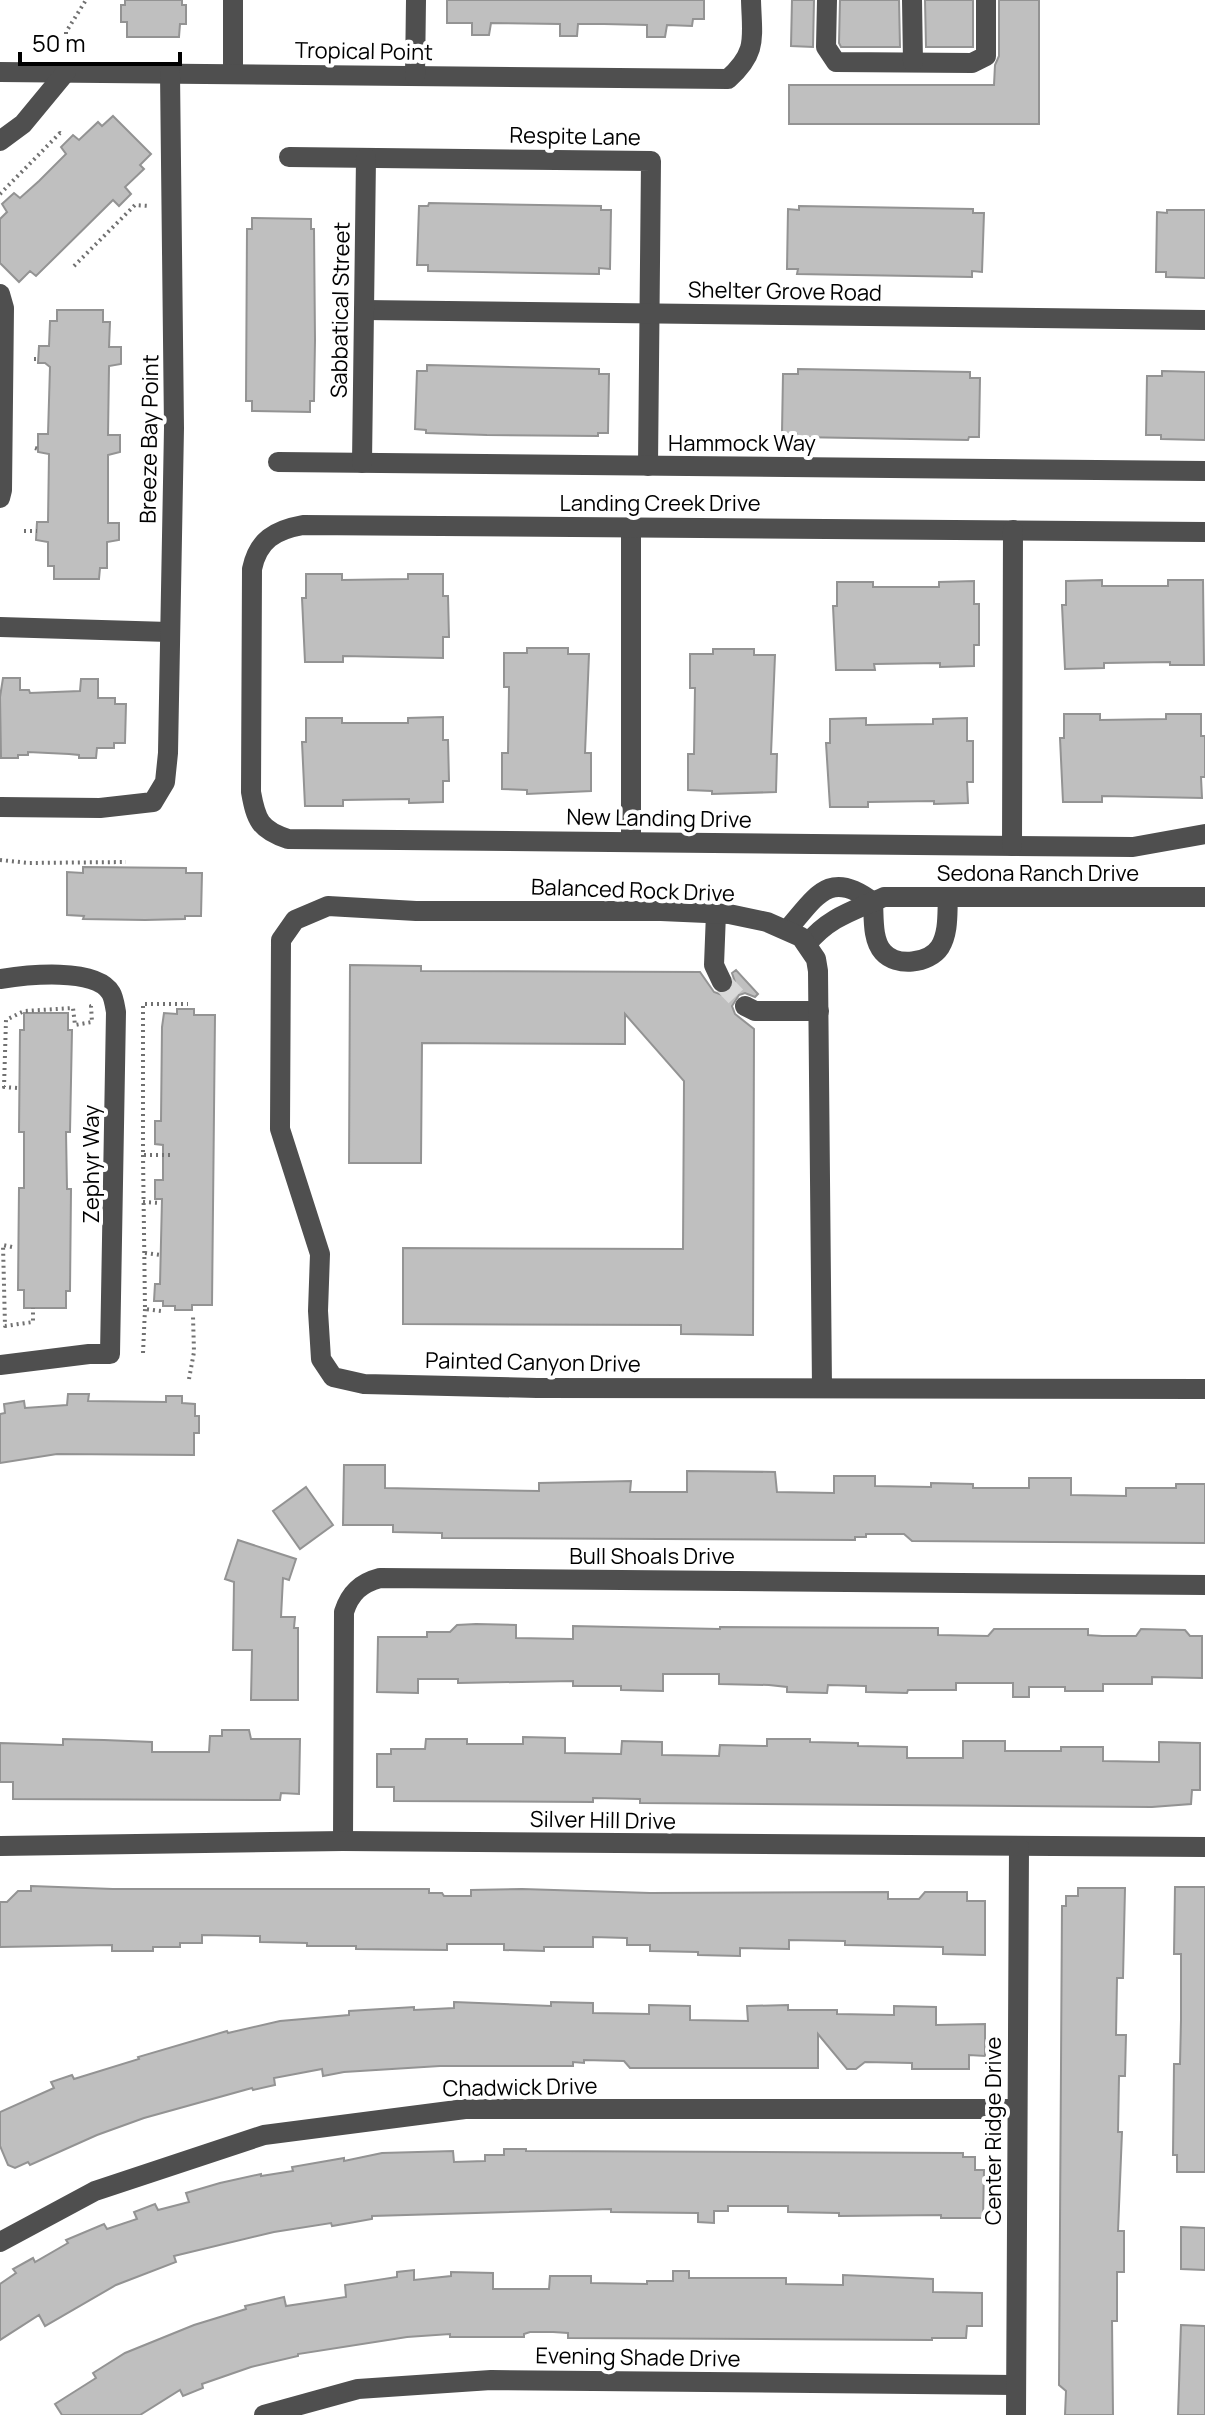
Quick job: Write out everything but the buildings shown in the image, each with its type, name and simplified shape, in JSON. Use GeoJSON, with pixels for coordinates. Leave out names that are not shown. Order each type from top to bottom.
{"type":"FeatureCollection","features":[{"type":"Feature","properties":{"kind":"street"},"geometry":{"type":"LineString","coordinates":[[233,0],[233,74]]}},
{"type":"Feature","properties":{"kind":"street"},"geometry":{"type":"LineString","coordinates":[[415,76],[416,0]]}},
{"type":"Feature","properties":{"kind":"street","name":"Tropical Point"},"geometry":{"type":"LineString","coordinates":[[0,72],[728,79],[746,63],[752,40],[751,0]]}},
{"type":"Feature","properties":{"kind":"street"},"geometry":{"type":"LineString","coordinates":[[827,0],[826,47],[836,62],[972,63],[986,56],[986,0]]}},
{"type":"Feature","properties":{"kind":"street"},"geometry":{"type":"LineString","coordinates":[[912,0],[913,62]]}},
{"type":"Feature","properties":{"kind":"street"},"geometry":{"type":"LineString","coordinates":[[0,141],[23,124],[66,72]]}},
{"type":"Feature","properties":{"kind":"street","name":"Breeze Bay Point"},"geometry":{"type":"LineString","coordinates":[[0,807],[100,808],[153,802],[165,782],[174,428],[170,73]]}},
{"type":"Feature","properties":{"kind":"street","name":"Respite Lane"},"geometry":{"type":"LineString","coordinates":[[289,157],[651,161],[648,466]]}},
{"type":"Feature","properties":{"kind":"street","name":"Sabbatical Street"},"geometry":{"type":"LineString","coordinates":[[362,463],[366,158]]}},
{"type":"Feature","properties":{"kind":"street"},"geometry":{"type":"LineString","coordinates":[[0,294],[4,308],[0,498]]}},
{"type":"Feature","properties":{"kind":"street","name":"Shelter Grove Road"},"geometry":{"type":"LineString","coordinates":[[364,310],[1205,320]]}},
{"type":"Feature","properties":{"kind":"street","name":"Hammock Way"},"geometry":{"type":"LineString","coordinates":[[278,462],[1205,471]]}},
{"type":"Feature","properties":{"kind":"street","name":"Landing Creek Drive"},"geometry":{"type":"LineString","coordinates":[[252,682],[252,569],[255,553],[267,537],[283,528],[303,525],[1205,532]]}},
{"type":"Feature","properties":{"kind":"street"},"geometry":{"type":"LineString","coordinates":[[631,527],[631,842]]}},
{"type":"Feature","properties":{"kind":"street"},"geometry":{"type":"LineString","coordinates":[[1012,846],[1013,530]]}},
{"type":"Feature","properties":{"kind":"street"},"geometry":{"type":"LineString","coordinates":[[0,627],[169,632]]}},
{"type":"Feature","properties":{"kind":"street","name":"New Landing Drive"},"geometry":{"type":"LineString","coordinates":[[252,682],[251,792],[259,823],[270,834],[288,839],[1133,847],[1205,834]]}},
{"type":"Feature","properties":{"kind":"street","name":"Sedona Ranch Drive"},"geometry":{"type":"LineString","coordinates":[[787,930],[816,897],[830,887],[854,888],[873,902]]}},
{"type":"Feature","properties":{"kind":"street","name":"Sedona Ranch Drive"},"geometry":{"type":"LineString","coordinates":[[807,944],[821,927],[884,897],[1205,897]]}},
{"type":"Feature","properties":{"kind":"street"},"geometry":{"type":"LineString","coordinates":[[873,902],[874,926],[882,951],[890,957],[914,962],[933,955],[940,947],[947,926],[948,897]]}},
{"type":"Feature","properties":{"kind":"street","name":"Balanced Rock Drive"},"geometry":{"type":"LineString","coordinates":[[295,920],[328,906],[416,911],[716,913],[767,922],[801,937],[807,944]]}},
{"type":"Feature","properties":{"kind":"street"},"geometry":{"type":"LineString","coordinates":[[716,913],[714,965],[722,982]]}},
{"type":"Feature","properties":{"kind":"street","name":"Painted Canyon Drive"},"geometry":{"type":"LineString","coordinates":[[295,920],[281,940],[280,1129],[320,1254],[318,1311],[321,1359],[333,1377],[364,1384],[537,1388],[1205,1389]]}},
{"type":"Feature","properties":{"kind":"street"},"geometry":{"type":"LineString","coordinates":[[807,944],[816,959],[818,971],[822,1388]]}},
{"type":"Feature","properties":{"kind":"street","name":"Zephyr Way"},"geometry":{"type":"LineString","coordinates":[[0,979],[75,975],[99,981],[111,993],[116,1012],[110,1354],[0,1365]]}},
{"type":"Feature","properties":{"kind":"street"},"geometry":{"type":"LineString","coordinates":[[745,1006],[755,1011],[819,1011]]}},
{"type":"Feature","properties":{"kind":"street","name":"Bull Shoals Drive"},"geometry":{"type":"LineString","coordinates":[[343,1841],[344,1612],[352,1593],[369,1581],[380,1578],[1205,1585]]}},
{"type":"Feature","properties":{"kind":"street","name":"Silver Hill Drive"},"geometry":{"type":"LineString","coordinates":[[0,1846],[343,1841],[1205,1847]]}},
{"type":"Feature","properties":{"kind":"street","name":"Center Ridge Drive"},"geometry":{"type":"LineString","coordinates":[[1016,2415],[1019,1847]]}},
{"type":"Feature","properties":{"kind":"street","name":"Chadwick Drive"},"geometry":{"type":"LineString","coordinates":[[0,2242],[95,2191],[264,2135],[465,2109],[1017,2109]]}},
{"type":"Feature","properties":{"kind":"street","name":"Evening Shade Drive"},"geometry":{"type":"LineString","coordinates":[[264,2415],[358,2389],[491,2380],[1015,2385]]}},
{"type":"Feature","properties":{"kind":"path"},"geometry":{"type":"LineString","coordinates":[[66,72],[66,32],[86,0]]}},
{"type":"Feature","properties":{"kind":"path"},"geometry":{"type":"LineString","coordinates":[[3,194],[60,133],[63,135]]}},
{"type":"Feature","properties":{"kind":"path"},"geometry":{"type":"LineString","coordinates":[[74,266],[135,205]]}},
{"type":"Feature","properties":{"kind":"path"},"geometry":{"type":"LineString","coordinates":[[24,531],[37,531]]}},
{"type":"Feature","properties":{"kind":"path"},"geometry":{"type":"LineString","coordinates":[[0,860],[29,863],[126,862]]}},
{"type":"Feature","properties":{"kind":"path"},"geometry":{"type":"LineString","coordinates":[[143,1353],[143,1004],[188,1004]]}},
{"type":"Feature","properties":{"kind":"path"},"geometry":{"type":"LineString","coordinates":[[17,1088],[4,1087],[6,1020],[24,1011],[73,1008]]}},
{"type":"Feature","properties":{"kind":"path"},"geometry":{"type":"LineString","coordinates":[[143,1155],[170,1155]]}},
{"type":"Feature","properties":{"kind":"path"},"geometry":{"type":"LineString","coordinates":[[143,1202],[160,1203]]}},
{"type":"Feature","properties":{"kind":"path"},"geometry":{"type":"LineString","coordinates":[[12,1247],[3,1245],[3,1326],[33,1322],[33,1308]]}},
{"type":"Feature","properties":{"kind":"path"},"geometry":{"type":"LineString","coordinates":[[145,1253],[160,1255]]}},
{"type":"Feature","properties":{"kind":"path"},"geometry":{"type":"LineString","coordinates":[[145,1309],[161,1311]]}},
{"type":"Feature","properties":{"kind":"path"},"geometry":{"type":"LineString","coordinates":[[189,1379],[194,1352],[193,1316]]}},
{"type":"Feature","properties":{"kind":"tunnel"},"geometry":{"type":"LineString","coordinates":[[722,982],[745,1006]]}}]}
